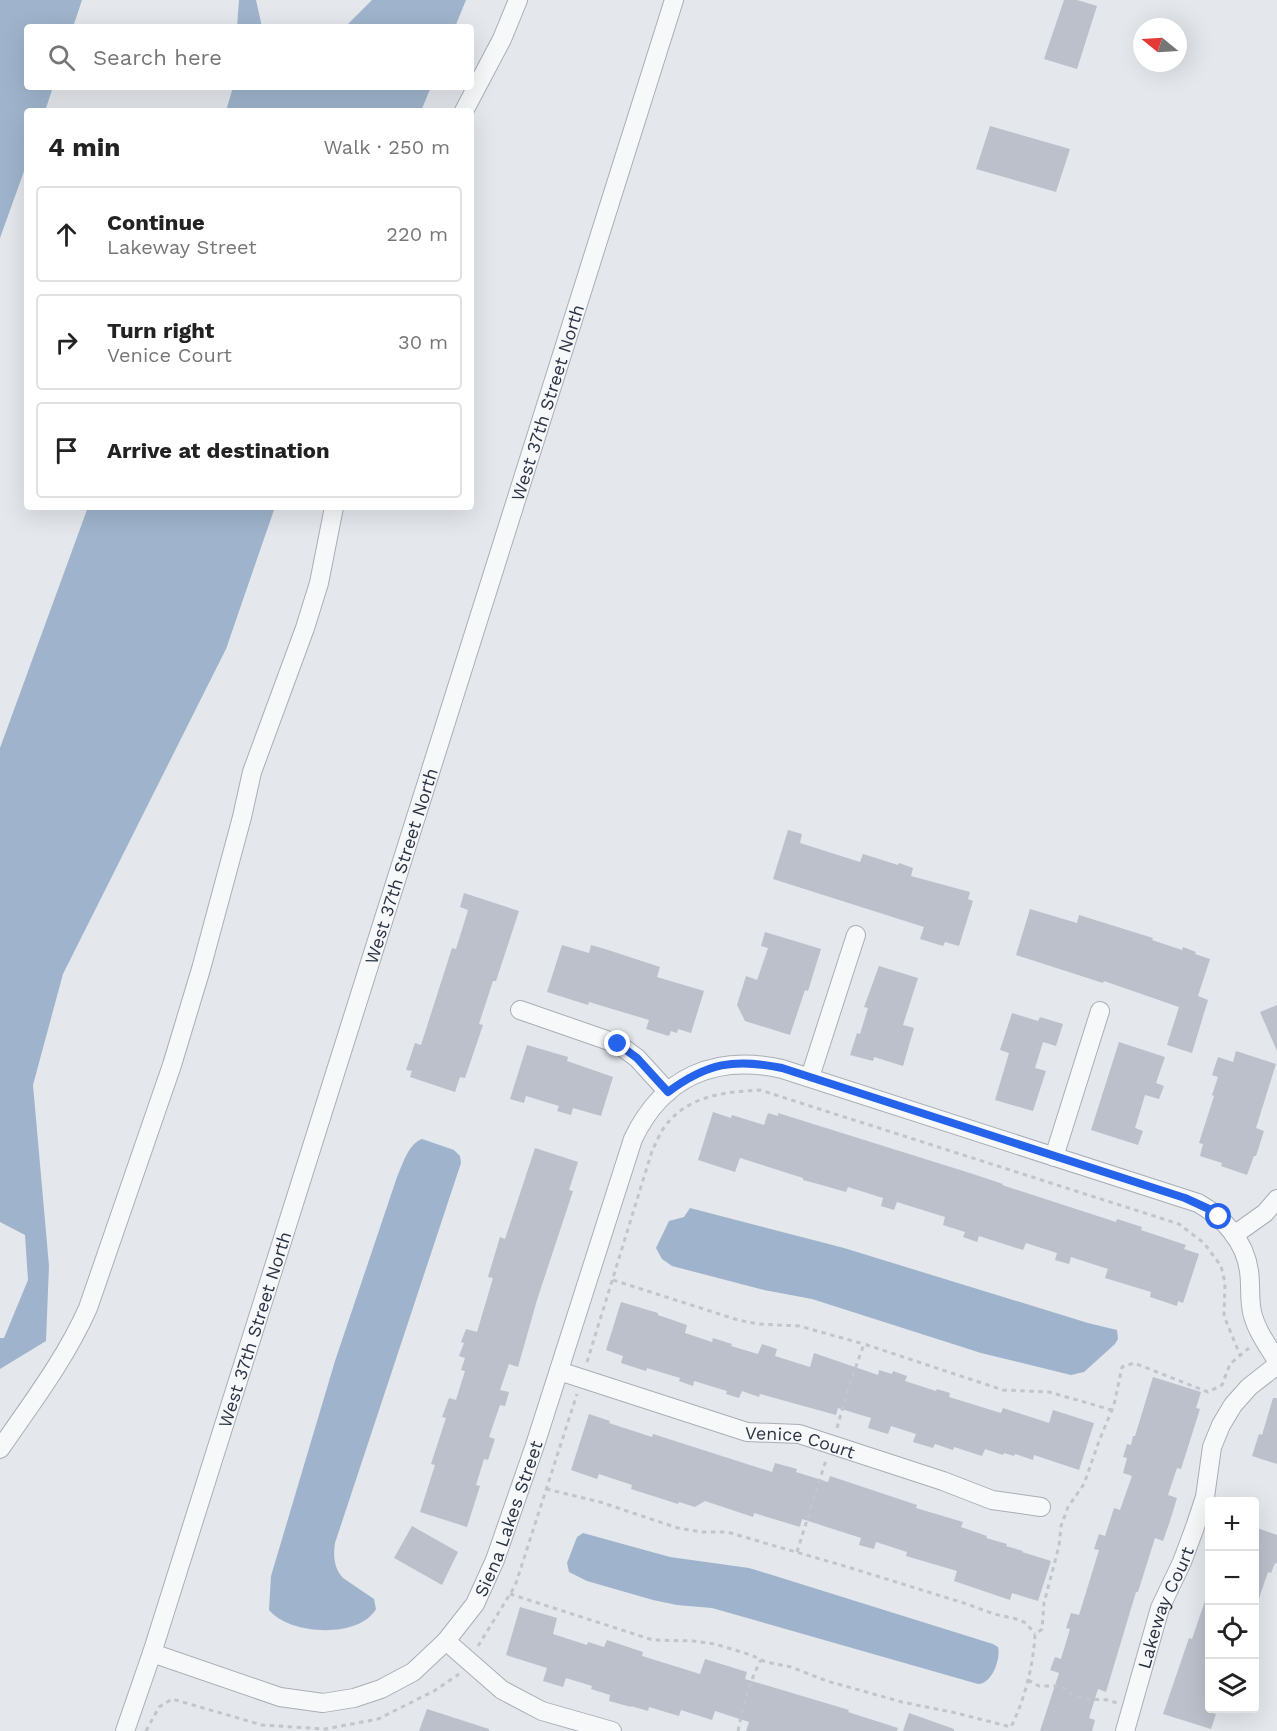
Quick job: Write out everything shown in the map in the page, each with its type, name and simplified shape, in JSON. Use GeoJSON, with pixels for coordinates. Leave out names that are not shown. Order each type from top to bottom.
{"type":"FeatureCollection","features":[{"type":"Feature","properties":{"kind":"street"},"geometry":{"type":"LineString","coordinates":[[466,108],[502,39],[518,0]]}},
{"type":"Feature","properties":{"kind":"street","name":"West 37th Street North"},"geometry":{"type":"LineString","coordinates":[[125,1731],[152,1653],[674,0]]}},
{"type":"Feature","properties":{"kind":"street"},"geometry":{"type":"LineString","coordinates":[[0,1449],[79,1329],[88,1308],[172,1065],[204,958],[252,772],[305,628],[319,583],[333,510]]}},
{"type":"Feature","properties":{"kind":"street"},"geometry":{"type":"LineString","coordinates":[[810,1077],[856,935]]}},
{"type":"Feature","properties":{"kind":"street"},"geometry":{"type":"LineString","coordinates":[[520,1010],[618,1044],[637,1058],[668,1092]]}},
{"type":"Feature","properties":{"kind":"street"},"geometry":{"type":"LineString","coordinates":[[1054,1157],[1100,1011]]}},
{"type":"Feature","properties":{"kind":"street","name":"Siena Lakes Street"},"geometry":{"type":"LineString","coordinates":[[152,1653],[280,1697],[323,1702],[354,1698],[381,1689],[413,1672],[446,1641],[475,1604],[495,1560],[559,1371],[628,1151],[645,1118],[668,1092],[695,1074],[726,1064],[761,1064],[782,1068],[1198,1203],[1219,1217],[1234,1235],[1246,1258],[1252,1314],[1277,1363]]}},
{"type":"Feature","properties":{"kind":"street"},"geometry":{"type":"LineString","coordinates":[[1234,1235],[1265,1213],[1277,1199]]}},
{"type":"Feature","properties":{"kind":"street","name":"Lakeway Court"},"geometry":{"type":"LineString","coordinates":[[1125,1731],[1160,1608],[1182,1562],[1205,1497],[1212,1447],[1221,1425],[1249,1387],[1277,1363]]}},
{"type":"Feature","properties":{"kind":"street","name":"Venice Court"},"geometry":{"type":"LineString","coordinates":[[559,1371],[747,1432],[799,1434],[943,1481],[992,1500],[1041,1507]]}},
{"type":"Feature","properties":{"kind":"street"},"geometry":{"type":"LineString","coordinates":[[446,1641],[502,1690],[542,1711],[612,1731]]}},
{"type":"Feature","properties":{"kind":"path"},"geometry":{"type":"LineString","coordinates":[[146,1731],[159,1707],[172,1699],[262,1725],[325,1729],[378,1719],[434,1691],[459,1674],[515,1586],[652,1151],[664,1126],[680,1111],[707,1096],[733,1091],[760,1090],[1179,1224],[1204,1243],[1221,1266],[1225,1283],[1224,1316],[1240,1355]]}},
{"type":"Feature","properties":{"kind":"path"},"geometry":{"type":"LineString","coordinates":[[613,1280],[738,1320],[758,1324],[799,1326],[864,1344],[1003,1390],[1049,1392],[1112,1410]]}},
{"type":"Feature","properties":{"kind":"path"},"geometry":{"type":"LineString","coordinates":[[510,1594],[652,1640],[715,1644],[766,1662],[791,1667],[827,1681],[902,1702],[1011,1727],[1021,1707],[1035,1635],[1042,1629],[1044,1603],[1059,1546],[1061,1526],[1068,1507],[1084,1484],[1112,1410],[1122,1367],[1134,1364],[1208,1392],[1222,1385],[1230,1364],[1264,1340]]}},
{"type":"Feature","properties":{"kind":"path"},"geometry":{"type":"LineString","coordinates":[[797,1552],[864,1344]]}},
{"type":"Feature","properties":{"kind":"path"},"geometry":{"type":"LineString","coordinates":[[546,1489],[600,1502],[678,1528],[702,1532],[727,1532],[797,1552],[994,1614],[1016,1618],[1026,1623],[1035,1635]]}},
{"type":"Feature","properties":{"kind":"path"},"geometry":{"type":"LineString","coordinates":[[738,1731],[749,1686],[761,1660]]}},
{"type":"Feature","properties":{"kind":"path"},"geometry":{"type":"LineString","coordinates":[[1028,1680],[1039,1686],[1061,1686],[1072,1695],[1085,1699],[1108,1700],[1119,1704]]}},
{"type":"Feature","properties":{"kind":"water"},"geometry":{"type":"Polygon","coordinates":[[[0,0],[82,0],[74,24],[24,24],[24,90],[52,90],[46,108],[24,108],[24,171],[0,238],[0,0]]]}},
{"type":"Feature","properties":{"kind":"water"},"geometry":{"type":"Polygon","coordinates":[[[239,0],[256,0],[261,24],[237,24],[239,0]]]}},
{"type":"Feature","properties":{"kind":"water"},"geometry":{"type":"Polygon","coordinates":[[[372,0],[466,0],[456,24],[348,24],[372,0]]]}},
{"type":"Feature","properties":{"kind":"water"},"geometry":{"type":"Polygon","coordinates":[[[232,90],[430,90],[422,108],[227,108],[232,90]]]}},
{"type":"Feature","properties":{"kind":"water"},"geometry":{"type":"Polygon","coordinates":[[[87,510],[274,510],[226,649],[63,974],[33,1085],[49,1266],[46,1341],[0,1369],[0,1338],[4,1338],[28,1280],[25,1235],[0,1222],[0,748],[87,510]]]}},
{"type":"Feature","properties":{"kind":"water"},"geometry":{"type":"Polygon","coordinates":[[[422,1139],[454,1150],[460,1156],[461,1163],[334,1548],[335,1562],[340,1574],[374,1599],[376,1609],[367,1619],[355,1625],[340,1629],[307,1629],[292,1625],[269,1610],[271,1576],[335,1361],[397,1177],[413,1145],[422,1139]]]}},
{"type":"Feature","properties":{"kind":"water"},"geometry":{"type":"Polygon","coordinates":[[[690,1208],[844,1248],[1117,1330],[1118,1339],[1084,1372],[1071,1375],[981,1353],[812,1299],[764,1290],[672,1266],[662,1259],[656,1248],[669,1221],[684,1217],[690,1208]]]}},
{"type":"Feature","properties":{"kind":"water"},"geometry":{"type":"Polygon","coordinates":[[[583,1533],[670,1557],[749,1568],[993,1644],[998,1647],[999,1652],[997,1664],[987,1680],[978,1684],[712,1608],[653,1600],[587,1581],[569,1572],[567,1563],[577,1537],[583,1533]]]}},
{"type":"Feature","properties":{"kind":"building"},"geometry":{"type":"Polygon","coordinates":[[[1064,0],[1077,0],[1097,6],[1077,69],[1044,59],[1064,0]]]}},
{"type":"Feature","properties":{"kind":"building"},"geometry":{"type":"Polygon","coordinates":[[[990,126],[1070,149],[1056,192],[976,169],[990,126]]]}},
{"type":"Feature","properties":{"kind":"building"},"geometry":{"type":"Polygon","coordinates":[[[788,830],[802,834],[800,843],[860,862],[863,854],[898,865],[899,863],[913,868],[911,876],[970,892],[968,899],[973,901],[959,946],[945,942],[943,946],[920,939],[924,927],[773,879],[788,830]]]}},
{"type":"Feature","properties":{"kind":"building"},"geometry":{"type":"Polygon","coordinates":[[[464,893],[519,911],[479,1024],[483,1025],[465,1078],[460,1077],[455,1092],[410,1077],[412,1071],[406,1070],[415,1043],[421,1045],[452,948],[456,949],[468,910],[460,907],[464,893]]]}},
{"type":"Feature","properties":{"kind":"building"},"geometry":{"type":"Polygon","coordinates":[[[1030,909],[1077,923],[1079,915],[1153,938],[1152,940],[1182,950],[1183,947],[1210,959],[1198,996],[1208,1000],[1192,1053],[1167,1045],[1179,1007],[1104,981],[1103,983],[1016,955],[1030,909]]]}},
{"type":"Feature","properties":{"kind":"building"},"geometry":{"type":"Polygon","coordinates":[[[765,932],[821,949],[808,991],[805,990],[790,1035],[745,1021],[737,1005],[746,976],[757,980],[768,948],[761,946],[765,932]]]}},
{"type":"Feature","properties":{"kind":"building"},"geometry":{"type":"Polygon","coordinates":[[[562,945],[589,953],[591,945],[605,949],[660,967],[657,977],[704,991],[691,1033],[678,1029],[677,1033],[671,1031],[669,1036],[646,1029],[649,1020],[547,992],[562,945]]]}},
{"type":"Feature","properties":{"kind":"building"},"geometry":{"type":"Polygon","coordinates":[[[879,966],[918,978],[903,1025],[914,1028],[903,1066],[874,1057],[873,1061],[850,1055],[857,1033],[860,1034],[868,1008],[864,1007],[879,966]]]}},
{"type":"Feature","properties":{"kind":"building"},"geometry":{"type":"Polygon","coordinates":[[[1277,1005],[1277,1051],[1260,1012],[1277,1005]]]}},
{"type":"Feature","properties":{"kind":"building"},"geometry":{"type":"Polygon","coordinates":[[[1012,1013],[1038,1021],[1040,1017],[1063,1024],[1056,1046],[1043,1042],[1035,1068],[1046,1071],[1033,1111],[995,1100],[1009,1053],[1000,1050],[1012,1013]]]}},
{"type":"Feature","properties":{"kind":"building"},"geometry":{"type":"Polygon","coordinates":[[[1119,1042],[1165,1057],[1156,1083],[1164,1086],[1159,1099],[1145,1095],[1135,1128],[1143,1131],[1138,1145],[1091,1130],[1119,1042]]]}},
{"type":"Feature","properties":{"kind":"building"},"geometry":{"type":"Polygon","coordinates":[[[527,1045],[568,1057],[567,1061],[613,1077],[601,1116],[573,1108],[571,1115],[557,1111],[559,1106],[526,1096],[524,1103],[510,1099],[527,1045]]]}},
{"type":"Feature","properties":{"kind":"building"},"geometry":{"type":"Polygon","coordinates":[[[1236,1051],[1276,1064],[1256,1128],[1264,1131],[1247,1175],[1200,1156],[1203,1144],[1199,1143],[1218,1077],[1212,1075],[1218,1057],[1233,1062],[1236,1051]]]}},
{"type":"Feature","properties":{"kind":"building"},"geometry":{"type":"Polygon","coordinates":[[[713,1112],[764,1125],[768,1113],[778,1116],[778,1113],[1116,1222],[1117,1219],[1142,1227],[1141,1230],[1186,1245],[1184,1249],[1199,1254],[1183,1303],[1178,1301],[1177,1306],[1150,1297],[1151,1292],[1105,1278],[1108,1269],[1071,1257],[1069,1264],[1055,1260],[1057,1253],[1026,1243],[1023,1250],[979,1236],[977,1242],[963,1237],[965,1232],[943,1225],[945,1217],[897,1202],[894,1210],[881,1206],[883,1198],[848,1187],[846,1192],[740,1158],[735,1172],[698,1160],[713,1112]]]}},
{"type":"Feature","properties":{"kind":"building"},"geometry":{"type":"Polygon","coordinates":[[[535,1148],[578,1162],[569,1190],[573,1191],[537,1300],[518,1367],[509,1364],[500,1390],[509,1392],[505,1406],[500,1405],[489,1437],[495,1439],[488,1460],[484,1459],[476,1485],[480,1486],[467,1527],[420,1512],[435,1465],[431,1464],[446,1418],[442,1417],[449,1398],[456,1400],[465,1371],[461,1370],[465,1358],[459,1356],[464,1343],[461,1342],[466,1329],[477,1332],[493,1278],[488,1277],[500,1237],[505,1239],[535,1148]]]}},
{"type":"Feature","properties":{"kind":"building"},"geometry":{"type":"Polygon","coordinates":[[[621,1302],[687,1325],[685,1333],[712,1342],[713,1338],[758,1354],[762,1344],[777,1349],[775,1356],[810,1367],[814,1353],[878,1375],[879,1370],[892,1374],[893,1371],[907,1376],[905,1381],[950,1393],[949,1397],[1001,1413],[1003,1408],[1049,1423],[1053,1410],[1094,1423],[1079,1470],[1034,1455],[1033,1460],[1015,1454],[1014,1456],[1004,1453],[1003,1455],[985,1449],[982,1456],[954,1447],[953,1450],[935,1444],[933,1448],[913,1442],[916,1434],[891,1426],[888,1434],[868,1428],[871,1418],[838,1408],[836,1415],[742,1391],[739,1398],[726,1394],[727,1391],[694,1381],[693,1386],[679,1381],[680,1378],[621,1363],[623,1356],[606,1350],[621,1302]]]}},
{"type":"Feature","properties":{"kind":"building"},"geometry":{"type":"Polygon","coordinates":[[[1153,1377],[1201,1392],[1196,1408],[1200,1409],[1181,1469],[1177,1468],[1168,1495],[1177,1498],[1170,1521],[1163,1541],[1155,1538],[1106,1692],[1098,1689],[1089,1718],[1095,1720],[1092,1731],[1040,1731],[1059,1673],[1050,1670],[1055,1657],[1061,1659],[1070,1629],[1066,1628],[1071,1613],[1079,1615],[1099,1550],[1094,1549],[1099,1534],[1105,1536],[1114,1508],[1120,1510],[1132,1476],[1123,1473],[1127,1458],[1123,1457],[1127,1444],[1131,1445],[1133,1436],[1135,1436],[1153,1377]]]}},
{"type":"Feature","properties":{"kind":"building"},"geometry":{"type":"Polygon","coordinates":[[[1273,1398],[1277,1398],[1277,1464],[1252,1456],[1259,1434],[1262,1435],[1273,1398]]]}},
{"type":"Feature","properties":{"kind":"building"},"geometry":{"type":"Polygon","coordinates":[[[589,1414],[652,1437],[653,1434],[772,1472],[775,1463],[828,1482],[830,1476],[917,1505],[916,1508],[963,1522],[961,1527],[1007,1544],[1006,1546],[1051,1561],[1038,1601],[1012,1593],[1010,1600],[954,1581],[957,1571],[906,1556],[907,1552],[876,1542],[874,1549],[859,1545],[861,1538],[802,1519],[800,1527],[754,1513],[753,1517],[705,1501],[695,1507],[679,1502],[678,1504],[631,1489],[632,1485],[599,1474],[597,1479],[571,1470],[589,1414]]]}},
{"type":"Feature","properties":{"kind":"building"},"geometry":{"type":"Polygon","coordinates":[[[412,1526],[458,1552],[442,1585],[394,1558],[412,1526]]]}},
{"type":"Feature","properties":{"kind":"building"},"geometry":{"type":"Polygon","coordinates":[[[1259,1529],[1277,1535],[1277,1564],[1275,1563],[1271,1573],[1268,1572],[1259,1598],[1259,1529]]]}},
{"type":"Feature","properties":{"kind":"building"},"geometry":{"type":"Polygon","coordinates":[[[1205,1601],[1205,1713],[1216,1714],[1211,1729],[1163,1714],[1189,1638],[1192,1639],[1205,1601]]]}},
{"type":"Feature","properties":{"kind":"building"},"geometry":{"type":"Polygon","coordinates":[[[520,1607],[557,1618],[553,1634],[587,1645],[588,1642],[604,1647],[607,1640],[643,1652],[642,1656],[700,1674],[705,1659],[747,1672],[745,1679],[849,1710],[848,1712],[898,1728],[897,1731],[746,1731],[749,1722],[715,1711],[712,1720],[681,1710],[679,1716],[649,1707],[648,1711],[609,1701],[610,1695],[591,1689],[592,1686],[566,1678],[563,1687],[543,1681],[547,1668],[506,1655],[520,1607]]]}},
{"type":"Feature","properties":{"kind":"building"},"geometry":{"type":"Polygon","coordinates":[[[427,1709],[489,1729],[489,1731],[419,1731],[427,1709]]]}},
{"type":"Feature","properties":{"kind":"building"},"geometry":{"type":"Polygon","coordinates":[[[909,1713],[954,1729],[954,1731],[903,1731],[909,1713]]]}},
{"type":"Feature","properties":{"kind":"route"},"geometry":{"type":"LineString","coordinates":[[618,1044],[637,1058],[668,1092],[695,1074],[726,1064],[749,1063],[782,1068],[1185,1198],[1209,1209],[1219,1217]]}}]}
